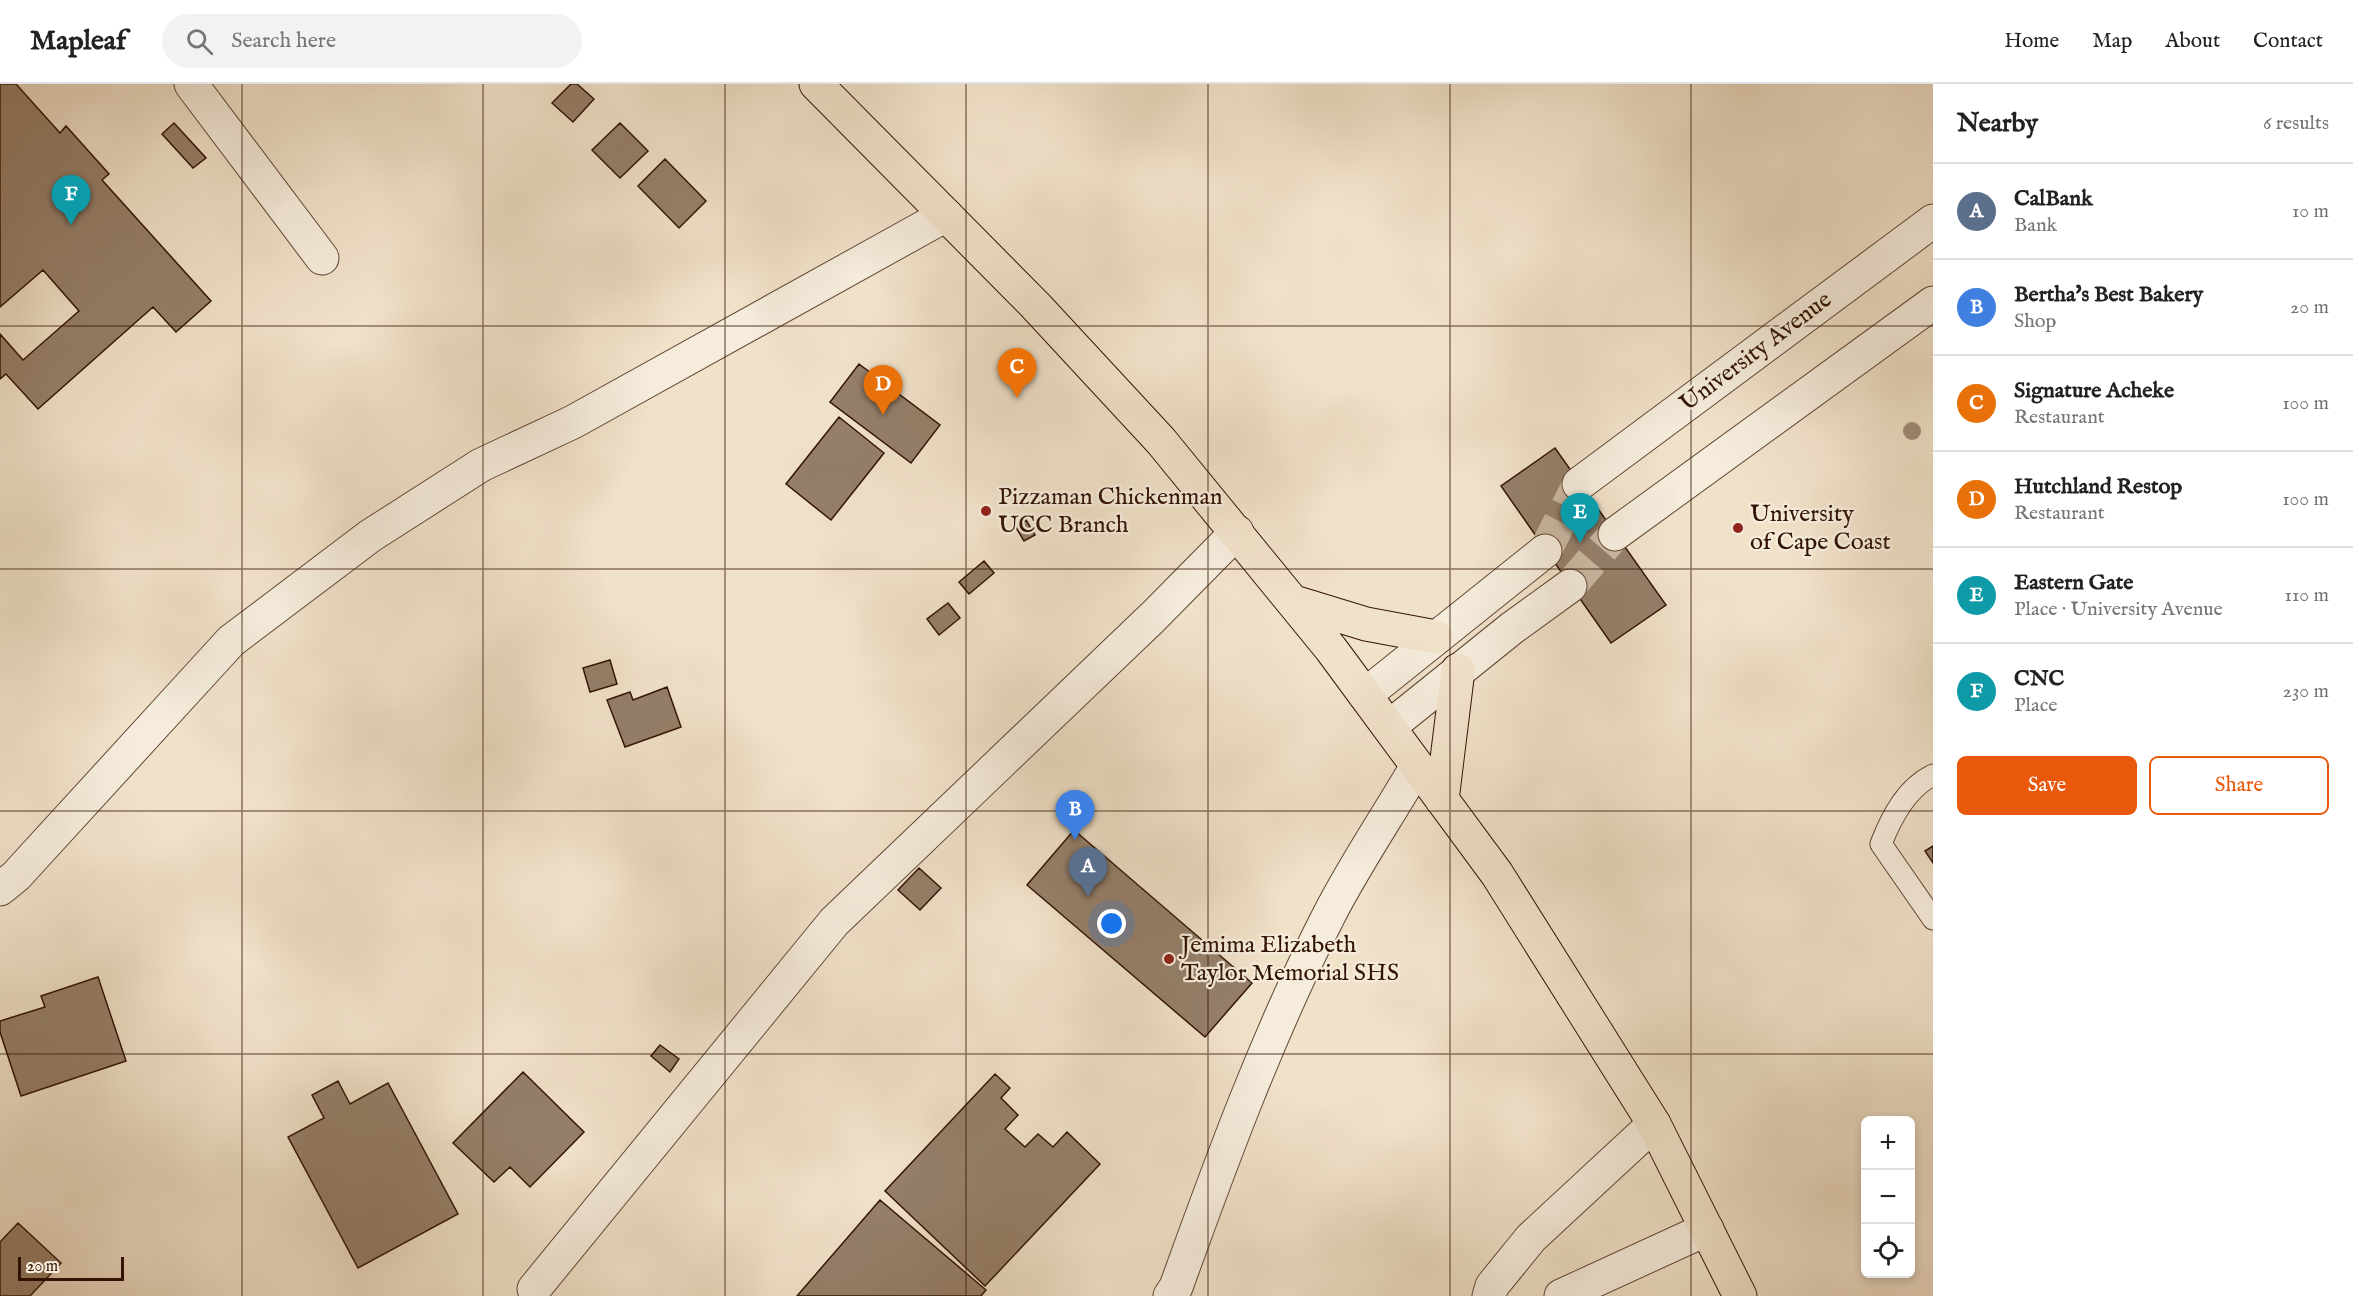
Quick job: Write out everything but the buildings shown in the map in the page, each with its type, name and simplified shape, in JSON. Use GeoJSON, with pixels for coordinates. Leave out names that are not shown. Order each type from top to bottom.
{"type":"FeatureCollection","features":[{"type":"Feature","properties":{"kind":"highway"},"geometry":{"type":"LineString","coordinates":[[816,84],[1035,304],[1161,441],[1294,602],[1365,695],[1497,874],[1654,1124],[1740,1296]]}},
{"type":"Feature","properties":{"kind":"highway"},"geometry":{"type":"LineString","coordinates":[[1294,602],[1366,624],[1436,637]]}},
{"type":"Feature","properties":{"kind":"highway"},"geometry":{"type":"LineString","coordinates":[[1442,800],[1458,670]]}},
{"type":"Feature","properties":{"kind":"street"},"geometry":{"type":"LineString","coordinates":[[191,84],[322,258]]}},
{"type":"Feature","properties":{"kind":"street"},"geometry":{"type":"LineString","coordinates":[[0,889],[16,876],[231,641],[370,536],[481,465],[573,422],[946,215]]}},
{"type":"Feature","properties":{"kind":"street","name":"University Avenue"},"geometry":{"type":"LineString","coordinates":[[1579,484],[1933,221]]}},
{"type":"Feature","properties":{"kind":"street"},"geometry":{"type":"LineString","coordinates":[[1615,534],[1933,303]]}},
{"type":"Feature","properties":{"kind":"street"},"geometry":{"type":"LineString","coordinates":[[534,1289],[834,922],[1153,617],[1237,532]]}},
{"type":"Feature","properties":{"kind":"street"},"geometry":{"type":"LineString","coordinates":[[1365,695],[1545,551]]}},
{"type":"Feature","properties":{"kind":"street"},"geometry":{"type":"LineString","coordinates":[[1389,727],[1458,670],[1570,586]]}},
{"type":"Feature","properties":{"kind":"street"},"geometry":{"type":"LineString","coordinates":[[1170,1296],[1176,1287],[1209,1195],[1276,1032],[1329,914],[1417,766]]}},
{"type":"Feature","properties":{"kind":"street"},"geometry":{"type":"LineString","coordinates":[[1489,1296],[1492,1286],[1531,1238],[1654,1124]]}},
{"type":"Feature","properties":{"kind":"street"},"geometry":{"type":"LineString","coordinates":[[1561,1296],[1707,1229]]}},
{"type":"Feature","properties":{"kind":"lane"},"geometry":{"type":"LineString","coordinates":[[1933,775],[1922,780],[1891,816],[1881,844],[1933,919]]}},
{"type":"Feature","properties":{"kind":"tunnel"},"geometry":{"type":"LineString","coordinates":[[1545,551],[1579,484]]}},
{"type":"Feature","properties":{"kind":"tunnel"},"geometry":{"type":"LineString","coordinates":[[1570,586],[1615,534]]}},
{"type":"Feature","properties":{"kind":"place","name":"CNC"},"geometry":{"type":"Point","coordinates":[71,225]}},
{"type":"Feature","properties":{"kind":"place","name":"Signature Acheke"},"geometry":{"type":"Point","coordinates":[1017,398]}},
{"type":"Feature","properties":{"kind":"place","name":"Hutchland Restop"},"geometry":{"type":"Point","coordinates":[883,415]}},
{"type":"Feature","properties":{"kind":"place","name":"Pizzaman Chickenman UCC Branch"},"geometry":{"type":"Point","coordinates":[986,511]}},
{"type":"Feature","properties":{"kind":"place","name":"University of Cape Coast"},"geometry":{"type":"Point","coordinates":[1738,528]}},
{"type":"Feature","properties":{"kind":"place","name":"Eastern Gate"},"geometry":{"type":"Point","coordinates":[1580,543]}},
{"type":"Feature","properties":{"kind":"place","name":"Bertha's Best Bakery"},"geometry":{"type":"Point","coordinates":[1075,840]}},
{"type":"Feature","properties":{"kind":"place","name":"CalBank"},"geometry":{"type":"Point","coordinates":[1088,897]}},
{"type":"Feature","properties":{"kind":"place","name":"Jemima Elizabeth Taylor Memorial SHS"},"geometry":{"type":"Point","coordinates":[1169,959]}}]}
